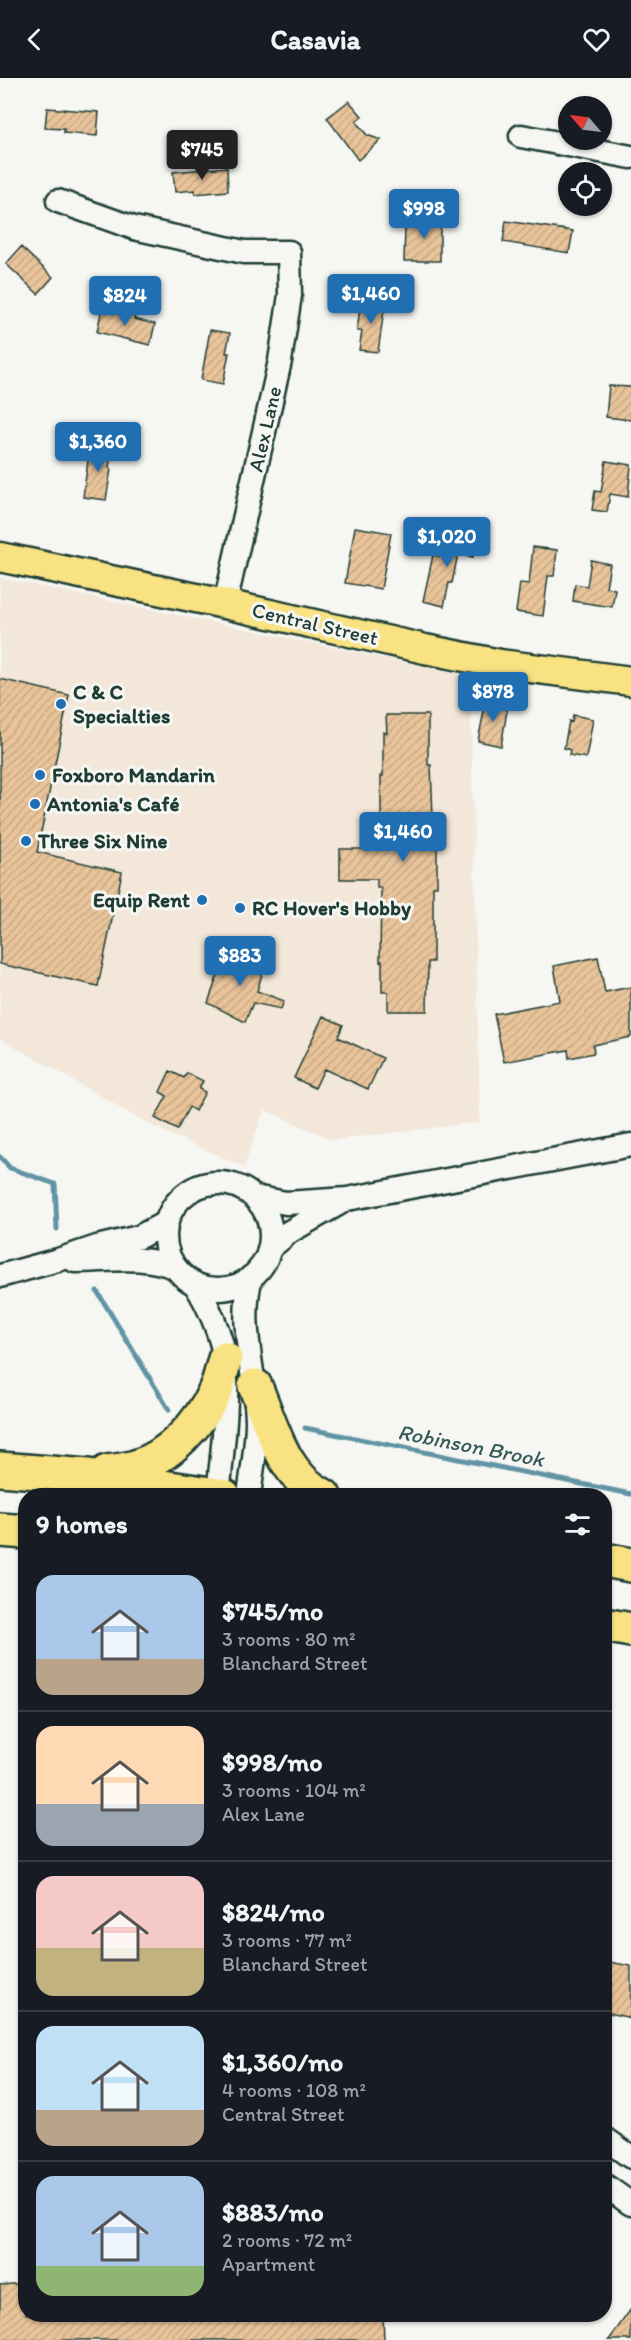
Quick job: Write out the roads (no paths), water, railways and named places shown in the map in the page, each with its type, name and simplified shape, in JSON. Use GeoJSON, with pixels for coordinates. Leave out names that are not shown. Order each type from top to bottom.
{"type":"FeatureCollection","features":[{"type":"Feature","properties":{"kind":"highway"},"geometry":{"type":"LineString","coordinates":[[88,1476],[135,1467],[151,1461],[172,1446],[203,1414],[216,1389],[225,1359]]}},
{"type":"Feature","properties":{"kind":"highway"},"geometry":{"type":"LineString","coordinates":[[255,1386],[279,1448],[289,1465],[310,1488]]}},
{"type":"Feature","properties":{"kind":"highway"},"geometry":{"type":"LineString","coordinates":[[0,1469],[88,1476],[176,1488]]}},
{"type":"Feature","properties":{"kind":"highway"},"geometry":{"type":"LineString","coordinates":[[0,1530],[18,1531]]}},
{"type":"Feature","properties":{"kind":"highway"},"geometry":{"type":"LineString","coordinates":[[612,1562],[631,1566]]}},
{"type":"Feature","properties":{"kind":"highway"},"geometry":{"type":"LineString","coordinates":[[612,1626],[631,1630]]}},
{"type":"Feature","properties":{"kind":"main road","name":"Central Street"},"geometry":{"type":"LineString","coordinates":[[0,556],[500,664],[631,681]]}},
{"type":"Feature","properties":{"kind":"street"},"geometry":{"type":"LineString","coordinates":[[521,136],[631,157]]}},
{"type":"Feature","properties":{"kind":"street","name":"Alex Lane"},"geometry":{"type":"LineString","coordinates":[[58,201],[145,230],[244,252],[289,252],[290,295],[280,361],[225,603]]}},
{"type":"Feature","properties":{"kind":"street"},"geometry":{"type":"LineString","coordinates":[[254,1197],[286,1203],[347,1199],[631,1145]]}},
{"type":"Feature","properties":{"kind":"street"},"geometry":{"type":"LineString","coordinates":[[176,1268],[166,1246],[167,1222],[178,1201],[198,1187],[222,1183],[245,1191],[254,1197],[267,1216],[270,1227],[269,1249],[265,1259],[251,1277],[246,1297],[245,1319],[255,1386],[257,1424],[230,1488]]}},
{"type":"Feature","properties":{"kind":"street"},"geometry":{"type":"LineString","coordinates":[[269,1249],[289,1232],[347,1199]]}},
{"type":"Feature","properties":{"kind":"street"},"geometry":{"type":"LineString","coordinates":[[0,1276],[58,1260],[97,1246],[139,1237],[167,1222]]}},
{"type":"Feature","properties":{"kind":"street"},"geometry":{"type":"LineString","coordinates":[[58,1260],[142,1259],[162,1262],[176,1268],[195,1284],[206,1300],[225,1359],[227,1488]]}},
{"type":"Feature","properties":{"kind":"street"},"geometry":{"type":"LineString","coordinates":[[195,1284],[218,1289],[236,1285],[251,1277]]}},
{"type":"Feature","properties":{"kind":"street"},"geometry":{"type":"LineString","coordinates":[[612,2144],[631,2157]]}},
{"type":"Feature","properties":{"kind":"street"},"geometry":{"type":"LineString","coordinates":[[612,2191],[631,2204]]}},
{"type":"Feature","properties":{"kind":"waterway","name":"Robinson Brook"},"geometry":{"type":"LineString","coordinates":[[0,1157],[10,1168],[55,1184],[57,1229]]}},
{"type":"Feature","properties":{"kind":"waterway","name":"Robinson Brook"},"geometry":{"type":"LineString","coordinates":[[97,1291],[169,1410]]}},
{"type":"Feature","properties":{"kind":"waterway","name":"Robinson Brook"},"geometry":{"type":"LineString","coordinates":[[305,1428],[601,1488]]}},
{"type":"Feature","properties":{"kind":"waterway","name":"Robinson Brook"},"geometry":{"type":"LineString","coordinates":[[612,1490],[631,1494]]}},
{"type":"Feature","properties":{"kind":"place","name":"C & C Specialties"},"geometry":{"type":"Point","coordinates":[61,704]}},
{"type":"Feature","properties":{"kind":"place","name":"Foxboro Mandarin"},"geometry":{"type":"Point","coordinates":[40,775]}},
{"type":"Feature","properties":{"kind":"place","name":"Antonia's Café"},"geometry":{"type":"Point","coordinates":[35,804]}},
{"type":"Feature","properties":{"kind":"place","name":"Three Six Nine"},"geometry":{"type":"Point","coordinates":[26,841]}},
{"type":"Feature","properties":{"kind":"place","name":"Equip Rent"},"geometry":{"type":"Point","coordinates":[202,900]}},
{"type":"Feature","properties":{"kind":"place","name":"RC Hover's Hobby"},"geometry":{"type":"Point","coordinates":[240,908]}}]}
